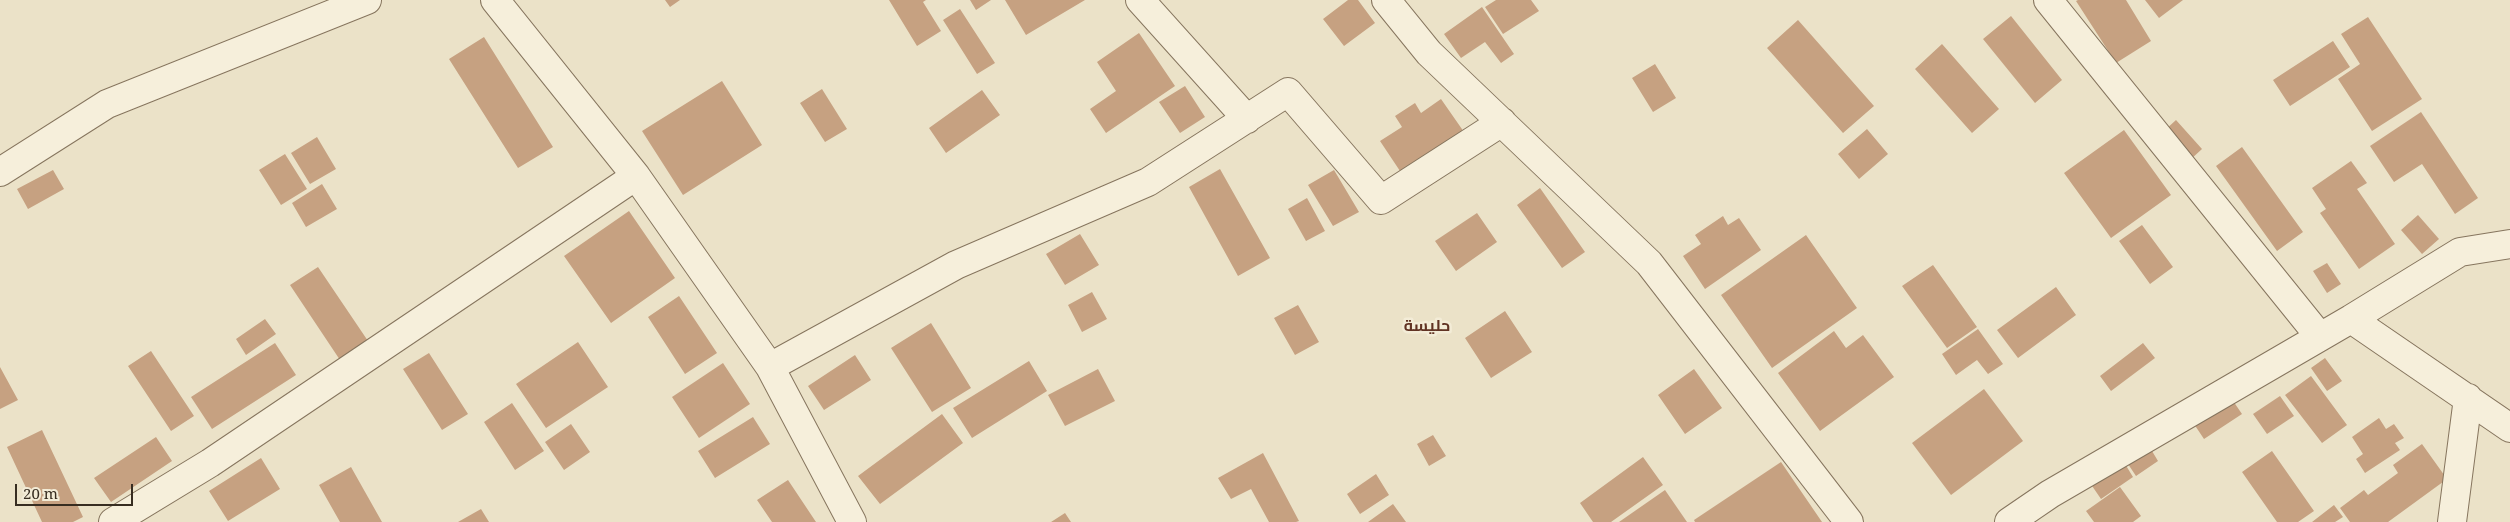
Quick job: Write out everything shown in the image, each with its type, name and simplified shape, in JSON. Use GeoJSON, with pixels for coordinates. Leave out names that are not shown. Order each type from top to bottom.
{"type":"FeatureCollection","features":[{"type":"Feature","properties":{"kind":"street"},"geometry":{"type":"LineString","coordinates":[[0,172],[107,104],[367,0]]}},
{"type":"Feature","properties":{"kind":"street"},"geometry":{"type":"LineString","coordinates":[[495,0],[636,176],[770,366],[852,522]]}},
{"type":"Feature","properties":{"kind":"street"},"geometry":{"type":"LineString","coordinates":[[1140,0],[1247,119]]}},
{"type":"Feature","properties":{"kind":"street"},"geometry":{"type":"LineString","coordinates":[[1386,0],[1429,53],[1649,263],[1849,522]]}},
{"type":"Feature","properties":{"kind":"street"},"geometry":{"type":"LineString","coordinates":[[2048,0],[2320,337]]}},
{"type":"Feature","properties":{"kind":"street"},"geometry":{"type":"LineString","coordinates":[[770,366],[956,265],[1148,182],[1288,92],[1381,200],[1502,122]]}},
{"type":"Feature","properties":{"kind":"street"},"geometry":{"type":"LineString","coordinates":[[113,522],[210,463],[636,176]]}},
{"type":"Feature","properties":{"kind":"street"},"geometry":{"type":"LineString","coordinates":[[2009,522],[2050,494],[2351,319],[2460,252],[2510,244]]}},
{"type":"Feature","properties":{"kind":"street"},"geometry":{"type":"LineString","coordinates":[[2351,319],[2510,428]]}},
{"type":"Feature","properties":{"kind":"street"},"geometry":{"type":"LineString","coordinates":[[2452,522],[2468,398]]}},
{"type":"Feature","properties":{"kind":"building"},"geometry":{"type":"Polygon","coordinates":[[[665,0],[680,0],[670,7],[665,0]]]}},
{"type":"Feature","properties":{"kind":"building"},"geometry":{"type":"Polygon","coordinates":[[[889,0],[926,0],[923,2],[941,31],[917,46],[889,0]]]}},
{"type":"Feature","properties":{"kind":"building"},"geometry":{"type":"Polygon","coordinates":[[[970,0],[991,0],[976,10],[970,0]]]}},
{"type":"Feature","properties":{"kind":"building"},"geometry":{"type":"Polygon","coordinates":[[[1005,0],[1085,0],[1026,35],[1005,0]]]}},
{"type":"Feature","properties":{"kind":"building"},"geometry":{"type":"Polygon","coordinates":[[[1348,0],[1358,0],[1375,23],[1344,46],[1323,19],[1348,0]]]}},
{"type":"Feature","properties":{"kind":"building"},"geometry":{"type":"Polygon","coordinates":[[[1496,0],[1531,0],[1539,11],[1503,34],[1485,7],[1496,0]]]}},
{"type":"Feature","properties":{"kind":"building"},"geometry":{"type":"Polygon","coordinates":[[[2126,0],[2151,41],[2116,63],[2076,1],[2126,0]]]}},
{"type":"Feature","properties":{"kind":"building"},"geometry":{"type":"Polygon","coordinates":[[[2145,0],[2183,0],[2159,18],[2145,0]]]}},
{"type":"Feature","properties":{"kind":"building"},"geometry":{"type":"Polygon","coordinates":[[[1482,7],[1514,54],[1501,63],[1485,42],[1461,58],[1444,34],[1482,7]]]}},
{"type":"Feature","properties":{"kind":"building"},"geometry":{"type":"Polygon","coordinates":[[[960,9],[995,63],[977,74],[943,20],[960,9]]]}},
{"type":"Feature","properties":{"kind":"building"},"geometry":{"type":"Polygon","coordinates":[[[2011,16],[2062,80],[2035,103],[1983,39],[2011,16]]]}},
{"type":"Feature","properties":{"kind":"building"},"geometry":{"type":"Polygon","coordinates":[[[2368,17],[2422,99],[2372,131],[2338,79],[2360,64],[2341,34],[2368,17]]]}},
{"type":"Feature","properties":{"kind":"building"},"geometry":{"type":"Polygon","coordinates":[[[1798,20],[1874,106],[1843,133],[1767,48],[1798,20]]]}},
{"type":"Feature","properties":{"kind":"building"},"geometry":{"type":"Polygon","coordinates":[[[1139,33],[1175,86],[1106,133],[1090,109],[1116,91],[1097,62],[1139,33]]]}},
{"type":"Feature","properties":{"kind":"building"},"geometry":{"type":"Polygon","coordinates":[[[484,37],[553,147],[518,168],[449,59],[484,37]]]}},
{"type":"Feature","properties":{"kind":"building"},"geometry":{"type":"Polygon","coordinates":[[[2333,41],[2350,67],[2290,106],[2273,80],[2333,41]]]}},
{"type":"Feature","properties":{"kind":"building"},"geometry":{"type":"Polygon","coordinates":[[[1942,44],[1999,109],[1972,133],[1915,69],[1942,44]]]}},
{"type":"Feature","properties":{"kind":"building"},"geometry":{"type":"Polygon","coordinates":[[[1655,64],[1676,98],[1653,112],[1632,78],[1655,64]]]}},
{"type":"Feature","properties":{"kind":"building"},"geometry":{"type":"Polygon","coordinates":[[[722,81],[762,145],[683,195],[642,131],[722,81]]]}},
{"type":"Feature","properties":{"kind":"building"},"geometry":{"type":"Polygon","coordinates":[[[1185,86],[1205,117],[1180,133],[1159,102],[1185,86]]]}},
{"type":"Feature","properties":{"kind":"building"},"geometry":{"type":"Polygon","coordinates":[[[822,89],[847,129],[825,142],[800,103],[822,89]]]}},
{"type":"Feature","properties":{"kind":"building"},"geometry":{"type":"Polygon","coordinates":[[[982,90],[1000,115],[946,153],[929,128],[982,90]]]}},
{"type":"Feature","properties":{"kind":"building"},"geometry":{"type":"Polygon","coordinates":[[[1441,99],[1464,132],[1402,174],[1380,141],[1402,127],[1395,116],[1415,103],[1421,113],[1441,99]]]}},
{"type":"Feature","properties":{"kind":"building"},"geometry":{"type":"Polygon","coordinates":[[[2421,112],[2478,198],[2455,214],[2422,164],[2394,182],[2370,146],[2421,112]]]}},
{"type":"Feature","properties":{"kind":"building"},"geometry":{"type":"Polygon","coordinates":[[[2176,120],[2202,149],[2190,160],[2164,131],[2176,120]]]}},
{"type":"Feature","properties":{"kind":"building"},"geometry":{"type":"Polygon","coordinates":[[[1867,129],[1888,154],[1859,179],[1838,154],[1867,129]]]}},
{"type":"Feature","properties":{"kind":"building"},"geometry":{"type":"Polygon","coordinates":[[[2124,130],[2171,195],[2111,238],[2064,173],[2124,130]]]}},
{"type":"Feature","properties":{"kind":"building"},"geometry":{"type":"Polygon","coordinates":[[[317,137],[336,169],[310,184],[291,153],[317,137]]]}},
{"type":"Feature","properties":{"kind":"building"},"geometry":{"type":"Polygon","coordinates":[[[2242,147],[2303,232],[2277,251],[2216,166],[2242,147]]]}},
{"type":"Feature","properties":{"kind":"building"},"geometry":{"type":"Polygon","coordinates":[[[285,154],[307,189],[281,205],[259,170],[285,154]]]}},
{"type":"Feature","properties":{"kind":"building"},"geometry":{"type":"Polygon","coordinates":[[[2351,161],[2367,183],[2357,189],[2395,244],[2359,269],[2320,213],[2326,209],[2312,188],[2351,161]]]}},
{"type":"Feature","properties":{"kind":"building"},"geometry":{"type":"Polygon","coordinates":[[[1220,169],[1270,258],[1238,276],[1189,187],[1220,169]]]}},
{"type":"Feature","properties":{"kind":"building"},"geometry":{"type":"Polygon","coordinates":[[[53,170],[64,189],[28,209],[17,189],[53,170]]]}},
{"type":"Feature","properties":{"kind":"building"},"geometry":{"type":"Polygon","coordinates":[[[1334,170],[1359,212],[1333,226],[1308,185],[1334,170]]]}},
{"type":"Feature","properties":{"kind":"building"},"geometry":{"type":"Polygon","coordinates":[[[322,184],[337,209],[306,227],[292,203],[322,184]]]}},
{"type":"Feature","properties":{"kind":"building"},"geometry":{"type":"Polygon","coordinates":[[[1540,188],[1585,252],[1562,268],[1517,205],[1540,188]]]}},
{"type":"Feature","properties":{"kind":"building"},"geometry":{"type":"Polygon","coordinates":[[[1307,198],[1325,231],[1306,241],[1288,209],[1307,198]]]}},
{"type":"Feature","properties":{"kind":"building"},"geometry":{"type":"Polygon","coordinates":[[[629,211],[675,278],[611,323],[564,256],[629,211]]]}},
{"type":"Feature","properties":{"kind":"building"},"geometry":{"type":"Polygon","coordinates":[[[1477,213],[1497,242],[1456,271],[1435,241],[1477,213]]]}},
{"type":"Feature","properties":{"kind":"building"},"geometry":{"type":"Polygon","coordinates":[[[2418,215],[2439,239],[2422,254],[2401,230],[2418,215]]]}},
{"type":"Feature","properties":{"kind":"building"},"geometry":{"type":"Polygon","coordinates":[[[1723,216],[1728,225],[1739,218],[1761,250],[1705,289],[1683,256],[1701,244],[1695,235],[1723,216]]]}},
{"type":"Feature","properties":{"kind":"building"},"geometry":{"type":"Polygon","coordinates":[[[2142,225],[2173,267],[2150,284],[2119,241],[2142,225]]]}},
{"type":"Feature","properties":{"kind":"building"},"geometry":{"type":"Polygon","coordinates":[[[1080,234],[1099,265],[1065,285],[1046,254],[1080,234]]]}},
{"type":"Feature","properties":{"kind":"building"},"geometry":{"type":"Polygon","coordinates":[[[1806,235],[1857,308],[1772,368],[1721,295],[1806,235]]]}},
{"type":"Feature","properties":{"kind":"building"},"geometry":{"type":"Polygon","coordinates":[[[2327,263],[2341,284],[2327,293],[2313,271],[2327,263]]]}},
{"type":"Feature","properties":{"kind":"building"},"geometry":{"type":"Polygon","coordinates":[[[1933,265],[1977,327],[1947,348],[1902,286],[1933,265]]]}},
{"type":"Feature","properties":{"kind":"building"},"geometry":{"type":"Polygon","coordinates":[[[318,267],[368,341],[340,360],[290,285],[318,267]]]}},
{"type":"Feature","properties":{"kind":"building"},"geometry":{"type":"Polygon","coordinates":[[[2056,287],[2076,315],[2018,358],[1997,330],[2056,287]]]}},
{"type":"Feature","properties":{"kind":"building"},"geometry":{"type":"Polygon","coordinates":[[[1092,292],[1107,319],[1082,332],[1068,305],[1092,292]]]}},
{"type":"Feature","properties":{"kind":"building"},"geometry":{"type":"Polygon","coordinates":[[[679,296],[717,353],[685,374],[648,317],[679,296]]]}},
{"type":"Feature","properties":{"kind":"building"},"geometry":{"type":"Polygon","coordinates":[[[1298,305],[1319,342],[1295,355],[1274,318],[1298,305]]]}},
{"type":"Feature","properties":{"kind":"building"},"geometry":{"type":"Polygon","coordinates":[[[1505,311],[1532,352],[1491,378],[1465,338],[1505,311]]]}},
{"type":"Feature","properties":{"kind":"building"},"geometry":{"type":"Polygon","coordinates":[[[265,319],[276,334],[246,355],[236,339],[265,319]]]}},
{"type":"Feature","properties":{"kind":"building"},"geometry":{"type":"Polygon","coordinates":[[[931,323],[971,388],[932,412],[891,348],[931,323]]]}},
{"type":"Feature","properties":{"kind":"building"},"geometry":{"type":"Polygon","coordinates":[[[1978,329],[2003,364],[1988,374],[1977,360],[1956,375],[1942,354],[1978,329]]]}},
{"type":"Feature","properties":{"kind":"building"},"geometry":{"type":"Polygon","coordinates":[[[1834,331],[1846,348],[1863,335],[1894,377],[1820,431],[1778,373],[1834,331]]]}},
{"type":"Feature","properties":{"kind":"building"},"geometry":{"type":"Polygon","coordinates":[[[578,342],[608,387],[546,428],[516,384],[578,342]]]}},
{"type":"Feature","properties":{"kind":"building"},"geometry":{"type":"Polygon","coordinates":[[[275,343],[296,375],[212,429],[191,397],[275,343]]]}},
{"type":"Feature","properties":{"kind":"building"},"geometry":{"type":"Polygon","coordinates":[[[2143,343],[2155,358],[2111,391],[2100,376],[2143,343]]]}},
{"type":"Feature","properties":{"kind":"building"},"geometry":{"type":"Polygon","coordinates":[[[151,351],[194,416],[171,431],[128,366],[151,351]]]}},
{"type":"Feature","properties":{"kind":"building"},"geometry":{"type":"Polygon","coordinates":[[[429,353],[468,414],[442,430],[403,369],[429,353]]]}},
{"type":"Feature","properties":{"kind":"building"},"geometry":{"type":"Polygon","coordinates":[[[855,355],[871,380],[824,410],[808,386],[855,355]]]}},
{"type":"Feature","properties":{"kind":"building"},"geometry":{"type":"Polygon","coordinates":[[[2325,358],[2342,381],[2327,391],[2311,368],[2325,358]]]}},
{"type":"Feature","properties":{"kind":"building"},"geometry":{"type":"Polygon","coordinates":[[[1029,361],[1047,391],[972,438],[953,408],[1029,361]]]}},
{"type":"Feature","properties":{"kind":"building"},"geometry":{"type":"Polygon","coordinates":[[[723,363],[750,404],[699,438],[672,397],[723,363]]]}},
{"type":"Feature","properties":{"kind":"building"},"geometry":{"type":"Polygon","coordinates":[[[0,367],[18,400],[0,409],[0,367]]]}},
{"type":"Feature","properties":{"kind":"building"},"geometry":{"type":"Polygon","coordinates":[[[1098,369],[1115,401],[1065,426],[1048,395],[1098,369]]]}},
{"type":"Feature","properties":{"kind":"building"},"geometry":{"type":"Polygon","coordinates":[[[1694,369],[1722,408],[1685,434],[1658,395],[1694,369]]]}},
{"type":"Feature","properties":{"kind":"building"},"geometry":{"type":"Polygon","coordinates":[[[2311,376],[2347,425],[2322,443],[2285,395],[2311,376]]]}},
{"type":"Feature","properties":{"kind":"building"},"geometry":{"type":"Polygon","coordinates":[[[1984,389],[2023,441],[1951,495],[1912,443],[1984,389]]]}},
{"type":"Feature","properties":{"kind":"building"},"geometry":{"type":"Polygon","coordinates":[[[2229,395],[2242,414],[2204,439],[2192,421],[2229,395]]]}},
{"type":"Feature","properties":{"kind":"building"},"geometry":{"type":"Polygon","coordinates":[[[2280,396],[2294,416],[2267,434],[2253,414],[2280,396]]]}},
{"type":"Feature","properties":{"kind":"building"},"geometry":{"type":"Polygon","coordinates":[[[512,403],[544,451],[515,470],[484,422],[512,403]]]}},
{"type":"Feature","properties":{"kind":"building"},"geometry":{"type":"Polygon","coordinates":[[[942,414],[963,443],[880,504],[858,476],[942,414]]]}},
{"type":"Feature","properties":{"kind":"building"},"geometry":{"type":"Polygon","coordinates":[[[753,417],[770,444],[715,478],[698,451],[753,417]]]}},
{"type":"Feature","properties":{"kind":"building"},"geometry":{"type":"Polygon","coordinates":[[[2379,418],[2386,429],[2394,424],[2404,438],[2395,443],[2400,450],[2365,473],[2356,459],[2363,454],[2352,437],[2379,418]]]}},
{"type":"Feature","properties":{"kind":"building"},"geometry":{"type":"Polygon","coordinates":[[[571,424],[590,452],[564,470],[545,442],[571,424]]]}},
{"type":"Feature","properties":{"kind":"building"},"geometry":{"type":"Polygon","coordinates":[[[42,430],[83,517],[73,522],[42,522],[7,447],[42,430]]]}},
{"type":"Feature","properties":{"kind":"building"},"geometry":{"type":"Polygon","coordinates":[[[1433,435],[1446,456],[1429,466],[1417,444],[1433,435]]]}},
{"type":"Feature","properties":{"kind":"building"},"geometry":{"type":"Polygon","coordinates":[[[156,437],[172,461],[111,502],[94,478],[156,437]]]}},
{"type":"Feature","properties":{"kind":"building"},"geometry":{"type":"Polygon","coordinates":[[[2422,444],[2447,479],[2388,522],[2350,522],[2340,508],[2364,490],[2368,495],[2398,473],[2393,465],[2422,444]]]}},
{"type":"Feature","properties":{"kind":"building"},"geometry":{"type":"Polygon","coordinates":[[[2149,446],[2158,461],[2136,476],[2126,461],[2149,446]]]}},
{"type":"Feature","properties":{"kind":"building"},"geometry":{"type":"Polygon","coordinates":[[[2272,451],[2314,511],[2298,522],[2277,522],[2242,472],[2272,451]]]}},
{"type":"Feature","properties":{"kind":"building"},"geometry":{"type":"Polygon","coordinates":[[[1263,453],[1299,521],[1269,522],[1251,489],[1231,499],[1218,478],[1263,453]]]}},
{"type":"Feature","properties":{"kind":"building"},"geometry":{"type":"Polygon","coordinates":[[[1643,457],[1663,485],[1611,522],[1593,522],[1580,503],[1643,457]]]}},
{"type":"Feature","properties":{"kind":"building"},"geometry":{"type":"Polygon","coordinates":[[[261,458],[280,489],[228,521],[209,491],[261,458]]]}},
{"type":"Feature","properties":{"kind":"building"},"geometry":{"type":"Polygon","coordinates":[[[2122,459],[2133,477],[2101,499],[2088,480],[2122,459]]]}},
{"type":"Feature","properties":{"kind":"building"},"geometry":{"type":"Polygon","coordinates":[[[1781,462],[1822,522],[1695,522],[1694,520],[1781,462]]]}},
{"type":"Feature","properties":{"kind":"building"},"geometry":{"type":"Polygon","coordinates":[[[351,467],[382,522],[340,522],[319,485],[351,467]]]}},
{"type":"Feature","properties":{"kind":"building"},"geometry":{"type":"Polygon","coordinates":[[[1376,474],[1389,495],[1360,514],[1347,494],[1376,474]]]}},
{"type":"Feature","properties":{"kind":"building"},"geometry":{"type":"Polygon","coordinates":[[[788,480],[816,522],[772,522],[757,500],[788,480]]]}},
{"type":"Feature","properties":{"kind":"building"},"geometry":{"type":"Polygon","coordinates":[[[2120,487],[2141,516],[2133,522],[2094,522],[2086,511],[2120,487]]]}},
{"type":"Feature","properties":{"kind":"building"},"geometry":{"type":"Polygon","coordinates":[[[1665,490],[1687,522],[1619,522],[1665,490]]]}},
{"type":"Feature","properties":{"kind":"building"},"geometry":{"type":"Polygon","coordinates":[[[1393,504],[1406,522],[1368,522],[1393,504]]]}},
{"type":"Feature","properties":{"kind":"building"},"geometry":{"type":"Polygon","coordinates":[[[2334,505],[2343,517],[2335,522],[2312,522],[2334,505]]]}},
{"type":"Feature","properties":{"kind":"building"},"geometry":{"type":"Polygon","coordinates":[[[481,509],[489,522],[458,522],[481,509]]]}},
{"type":"Feature","properties":{"kind":"building"},"geometry":{"type":"Polygon","coordinates":[[[1065,513],[1071,522],[1051,522],[1065,513]]]}},
{"type":"Feature","properties":{"kind":"district","name":"حليسة"},"geometry":{"type":"Point","coordinates":[1427,326]}}]}
